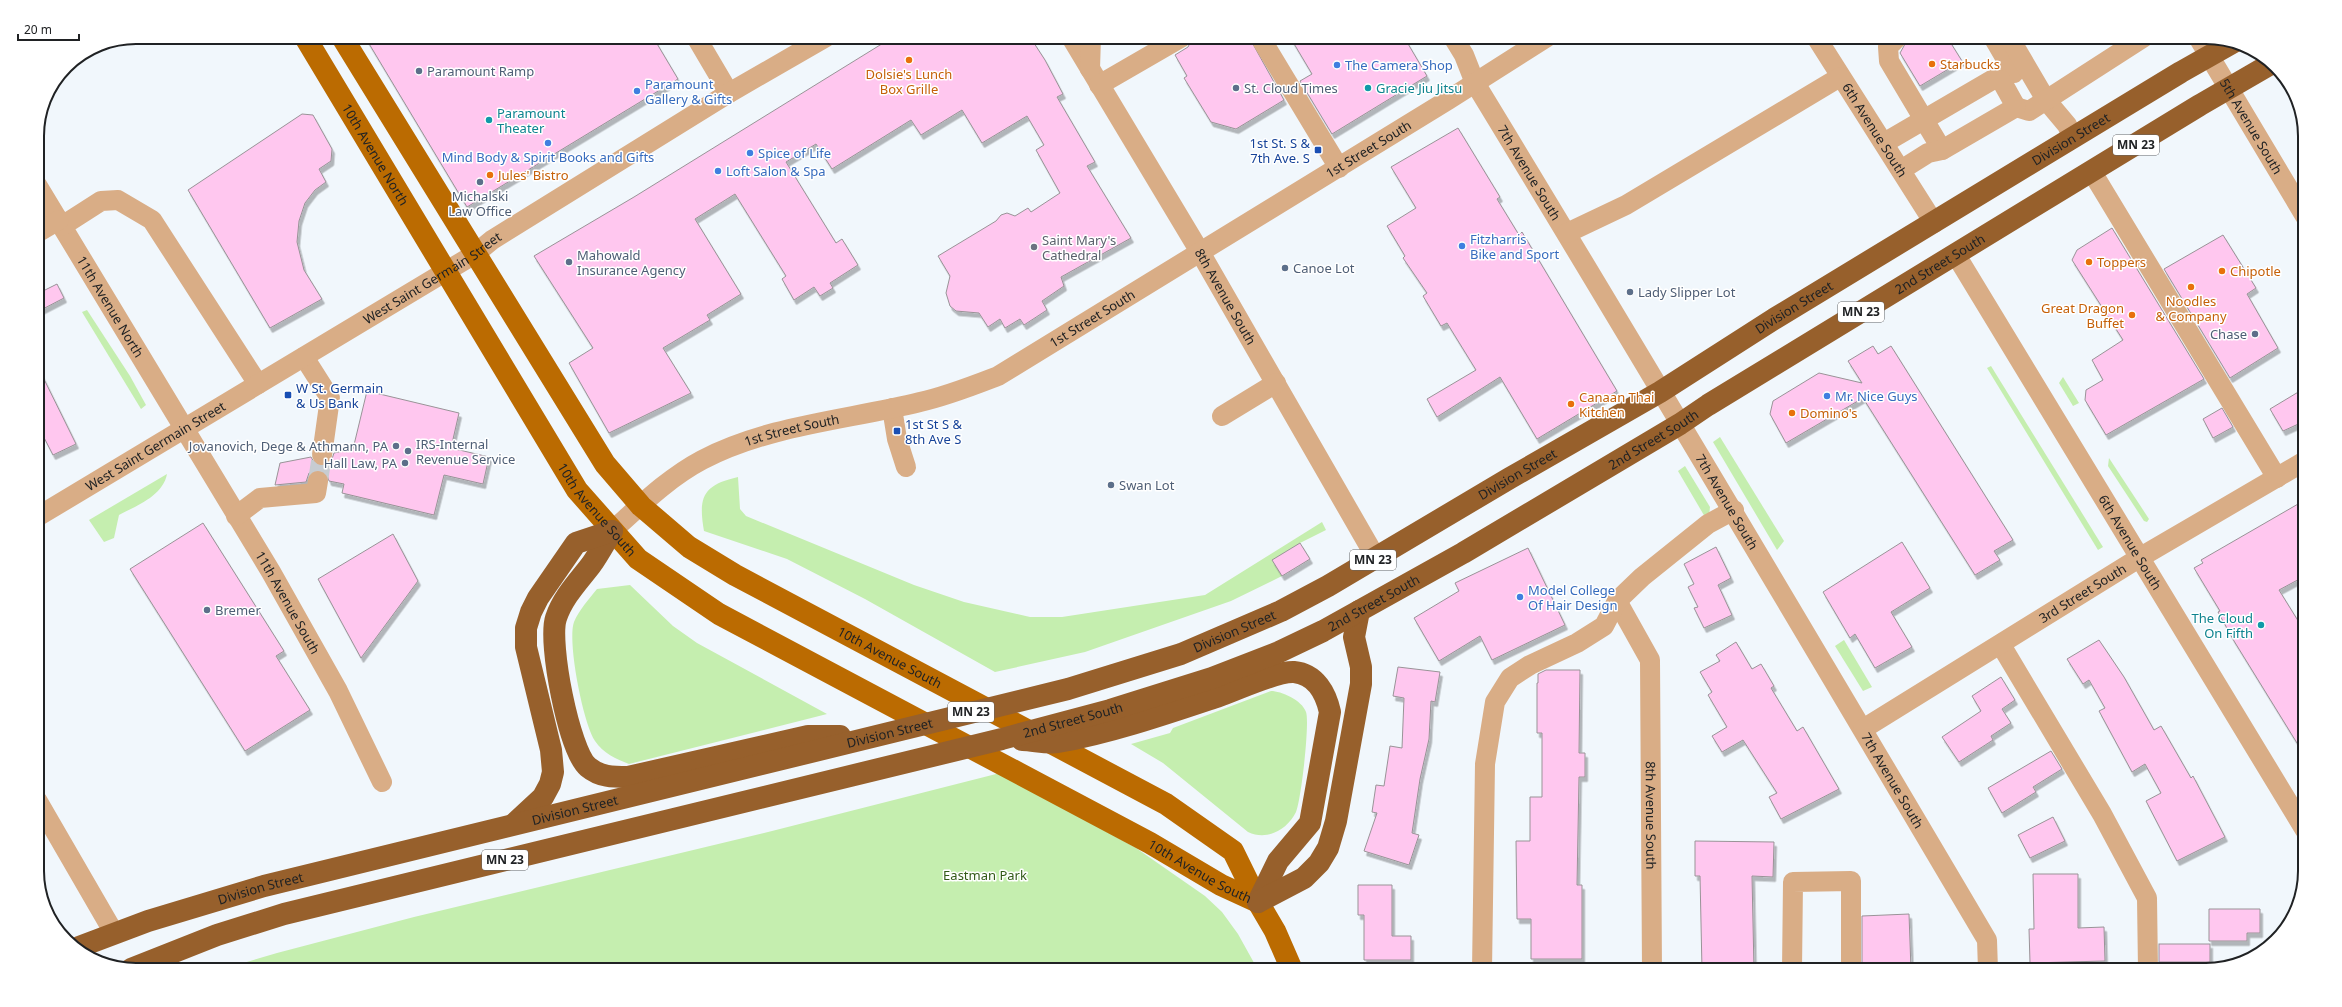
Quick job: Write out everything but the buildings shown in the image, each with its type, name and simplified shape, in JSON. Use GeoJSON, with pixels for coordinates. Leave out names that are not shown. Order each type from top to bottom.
{"type":"FeatureCollection","features":[{"type":"Feature","properties":{"kind":"highway","name":"Division Street"},"geometry":{"type":"LineString","coordinates":[[114,933],[264,886],[1068,689],[1135,670],[1224,637],[1308,597],[1660,392],[1774,319],[2180,72],[2227,46]]}},
{"type":"Feature","properties":{"kind":"highway","name":"2nd Street South"},"geometry":{"type":"LineString","coordinates":[[1002,739],[1110,710],[1212,678],[1279,652],[1323,631],[1463,553],[1680,424],[1708,404],[1956,255],[2200,105],[2229,90],[2266,67]]}},
{"type":"Feature","properties":{"kind":"highway"},"geometry":{"type":"LineString","coordinates":[[612,531],[592,564],[561,603],[555,620],[553,634],[557,671],[573,739],[588,767],[607,777],[628,777],[808,736],[873,736]]}},
{"type":"Feature","properties":{"kind":"highway"},"geometry":{"type":"LineString","coordinates":[[514,824],[543,797],[550,784],[553,772],[551,750],[526,647],[526,628],[531,612],[538,598],[576,543],[612,531]]}},
{"type":"Feature","properties":{"kind":"highway"},"geometry":{"type":"LineString","coordinates":[[1258,902],[1304,878],[1319,863],[1328,848],[1336,821],[1361,684],[1361,667],[1354,637],[1359,611]]}},
{"type":"Feature","properties":{"kind":"highway"},"geometry":{"type":"LineString","coordinates":[[1002,739],[1056,742],[1136,722],[1220,696],[1278,675],[1294,672],[1306,676],[1317,684],[1326,696],[1330,712],[1310,823],[1278,861],[1258,902]]}},
{"type":"Feature","properties":{"kind":"highway","name":"MN 23"},"geometry":{"type":"LineString","coordinates":[[152,963],[218,935],[284,914],[1002,739]]}},
{"type":"Feature","properties":{"kind":"highway","name":"MN 23"},"geometry":{"type":"LineString","coordinates":[[82,945],[114,933]]}},
{"type":"Feature","properties":{"kind":"main road","name":"10th Avenue North"},"geometry":{"type":"LineString","coordinates":[[309,44],[446,271]]}},
{"type":"Feature","properties":{"kind":"main road"},"geometry":{"type":"LineString","coordinates":[[346,44],[475,254]]}},
{"type":"Feature","properties":{"kind":"main road","name":"10th Avenue South"},"geometry":{"type":"LineString","coordinates":[[475,254],[604,464],[641,506],[689,547],[734,575],[1166,804],[1233,851],[1258,902]]}},
{"type":"Feature","properties":{"kind":"main road","name":"10th Avenue South"},"geometry":{"type":"LineString","coordinates":[[446,271],[577,490],[638,559],[719,614],[1150,843],[1221,885],[1258,902]]}},
{"type":"Feature","properties":{"kind":"main road"},"geometry":{"type":"LineString","coordinates":[[1258,902],[1275,931],[1289,963]]}},
{"type":"Feature","properties":{"kind":"street"},"geometry":{"type":"LineString","coordinates":[[700,44],[729,93]]}},
{"type":"Feature","properties":{"kind":"street","name":"West Saint Germain Street"},"geometry":{"type":"LineString","coordinates":[[44,513],[475,254],[492,240],[729,93],[814,44]]}},
{"type":"Feature","properties":{"kind":"street","name":"8th Avenue South"},"geometry":{"type":"LineString","coordinates":[[1074,44],[1200,252],[1376,558]]}},
{"type":"Feature","properties":{"kind":"street"},"geometry":{"type":"LineString","coordinates":[[1092,44],[1094,77],[1167,44]]}},
{"type":"Feature","properties":{"kind":"street"},"geometry":{"type":"LineString","coordinates":[[1264,44],[1339,168]]}},
{"type":"Feature","properties":{"kind":"street","name":"7th Avenue South"},"geometry":{"type":"LineString","coordinates":[[1457,44],[1464,55],[1475,83],[1567,233],[1660,392],[1734,510],[1987,940],[1988,963]]}},
{"type":"Feature","properties":{"kind":"street","name":"1st Street South"},"geometry":{"type":"LineString","coordinates":[[612,531],[669,481],[689,469],[735,446],[780,431],[892,408],[958,392],[998,376],[1339,168],[1536,44]]}},
{"type":"Feature","properties":{"kind":"street","name":"6th Avenue South"},"geometry":{"type":"LineString","coordinates":[[1820,44],[1934,222]]}},
{"type":"Feature","properties":{"kind":"street"},"geometry":{"type":"LineString","coordinates":[[1891,44],[1888,47],[1889,61],[1942,150]]}},
{"type":"Feature","properties":{"kind":"street"},"geometry":{"type":"LineString","coordinates":[[1997,44],[2014,74],[2046,100],[2067,125],[2073,138]]}},
{"type":"Feature","properties":{"kind":"street"},"geometry":{"type":"LineString","coordinates":[[2010,44],[2014,74],[2016,108]]}},
{"type":"Feature","properties":{"kind":"street"},"geometry":{"type":"LineString","coordinates":[[1902,170],[1928,153],[1942,150],[2016,108],[2029,111],[2133,44]]}},
{"type":"Feature","properties":{"kind":"street","name":"5th Avenue South"},"geometry":{"type":"LineString","coordinates":[[2202,44],[2298,204]]}},
{"type":"Feature","properties":{"kind":"street"},"geometry":{"type":"LineString","coordinates":[[1884,143],[1992,80],[2014,74]]}},
{"type":"Feature","properties":{"kind":"street"},"geometry":{"type":"LineString","coordinates":[[1567,233],[1626,205],[1840,77]]}},
{"type":"Feature","properties":{"kind":"street"},"geometry":{"type":"LineString","coordinates":[[2092,172],[2277,478]]}},
{"type":"Feature","properties":{"kind":"street","name":"11th Avenue North"},"geometry":{"type":"LineString","coordinates":[[44,197],[184,429]]}},
{"type":"Feature","properties":{"kind":"street"},"geometry":{"type":"LineString","coordinates":[[44,230],[101,202],[118,200],[152,220],[258,384]]}},
{"type":"Feature","properties":{"kind":"street","name":"6th Avenue South"},"geometry":{"type":"LineString","coordinates":[[1956,255],[2139,558],[2298,811]]}},
{"type":"Feature","properties":{"kind":"street"},"geometry":{"type":"LineString","coordinates":[[304,357],[330,398],[322,455]]}},
{"type":"Feature","properties":{"kind":"street"},"geometry":{"type":"LineString","coordinates":[[1222,416],[1276,383]]}},
{"type":"Feature","properties":{"kind":"street"},"geometry":{"type":"LineString","coordinates":[[892,408],[897,439],[906,467]]}},
{"type":"Feature","properties":{"kind":"street","name":"11th Avenue South"},"geometry":{"type":"LineString","coordinates":[[184,429],[271,572],[338,691],[382,782]]}},
{"type":"Feature","properties":{"kind":"street","name":"3rd Street South"},"geometry":{"type":"LineString","coordinates":[[1863,729],[2139,558],[2298,465]]}},
{"type":"Feature","properties":{"kind":"street"},"geometry":{"type":"LineString","coordinates":[[236,516],[260,498],[316,493],[318,481]]}},
{"type":"Feature","properties":{"kind":"street"},"geometry":{"type":"LineString","coordinates":[[1482,963],[1485,764],[1495,702],[1510,678],[1530,665],[1577,643],[1604,626],[1617,601],[1642,577],[1708,524],[1734,510]]}},
{"type":"Feature","properties":{"kind":"street","name":"8th Avenue South"},"geometry":{"type":"LineString","coordinates":[[1617,601],[1650,660],[1652,963]]}},
{"type":"Feature","properties":{"kind":"street"},"geometry":{"type":"LineString","coordinates":[[2001,644],[2102,814],[2147,898],[2148,963]]}},
{"type":"Feature","properties":{"kind":"street"},"geometry":{"type":"LineString","coordinates":[[44,812],[114,933]]}},
{"type":"Feature","properties":{"kind":"street"},"geometry":{"type":"LineString","coordinates":[[1792,963],[1793,882],[1844,881],[1851,881],[1851,963]]}},
{"type":"Feature","properties":{"kind":"green space"},"geometry":{"type":"Polygon","coordinates":[[[87,310],[130,376],[146,405],[141,409],[82,312],[87,310]]]}},
{"type":"Feature","properties":{"kind":"green space"},"geometry":{"type":"Polygon","coordinates":[[[1991,366],[2103,547],[2098,550],[1987,368],[1991,366]]]}},
{"type":"Feature","properties":{"kind":"green space"},"geometry":{"type":"Polygon","coordinates":[[[2063,377],[2079,403],[2073,406],[2059,383],[2063,377]]]}},
{"type":"Feature","properties":{"kind":"green space"},"geometry":{"type":"Polygon","coordinates":[[[1720,437],[1784,541],[1777,550],[1713,442],[1720,437]]]}},
{"type":"Feature","properties":{"kind":"green space"},"geometry":{"type":"Polygon","coordinates":[[[2109,458],[2149,519],[2147,522],[2144,521],[2108,466],[2109,458]]]}},
{"type":"Feature","properties":{"kind":"green space"},"geometry":{"type":"Polygon","coordinates":[[[1685,466],[1710,507],[1709,516],[1705,517],[1678,471],[1685,466]]]}},
{"type":"Feature","properties":{"kind":"green space"},"geometry":{"type":"Polygon","coordinates":[[[167,474],[164,482],[155,494],[141,504],[119,515],[114,538],[104,542],[89,520],[167,474]]]}},
{"type":"Feature","properties":{"kind":"green space"},"geometry":{"type":"Polygon","coordinates":[[[738,477],[740,509],[746,516],[914,585],[964,602],[1030,617],[1062,617],[1205,595],[1322,522],[1326,530],[1300,543],[1273,560],[1282,576],[1231,601],[1085,652],[995,672],[865,599],[787,559],[704,531],[702,509],[706,494],[717,484],[738,477]]]}},
{"type":"Feature","properties":{"kind":"green space"},"geometry":{"type":"Polygon","coordinates":[[[630,585],[673,626],[697,643],[827,714],[629,764],[610,755],[598,745],[590,731],[577,682],[572,632],[574,622],[579,613],[597,589],[630,585]]]}},
{"type":"Feature","properties":{"kind":"green space"},"geometry":{"type":"Polygon","coordinates":[[[1844,640],[1872,687],[1863,691],[1835,646],[1844,640]]]}},
{"type":"Feature","properties":{"kind":"green space"},"geometry":{"type":"Polygon","coordinates":[[[1271,691],[1285,694],[1296,700],[1304,708],[1307,719],[1304,762],[1298,805],[1292,818],[1282,829],[1276,832],[1262,835],[1248,832],[1163,763],[1131,744],[1170,733],[1173,728],[1271,691]]]}},
{"type":"Feature","properties":{"kind":"green space","name":"Eastman Park"},"geometry":{"type":"Polygon","coordinates":[[[1000,773],[1136,848],[1205,896],[1222,912],[1238,934],[1254,963],[243,963],[414,917],[772,831],[1000,773]]]}},
{"type":"Feature","properties":{"kind":"tunnel"},"geometry":{"type":"LineString","coordinates":[[318,481],[322,455]]}},
{"type":"Feature","properties":{"kind":"place","name":"Dolsie's Lunch Box Grille"},"geometry":{"type":"Point","coordinates":[909,60]}},
{"type":"Feature","properties":{"kind":"place","name":"Starbucks"},"geometry":{"type":"Point","coordinates":[1932,64]}},
{"type":"Feature","properties":{"kind":"place","name":"The Camera Shop"},"geometry":{"type":"Point","coordinates":[1337,65]}},
{"type":"Feature","properties":{"kind":"place","name":"Paramount Ramp"},"geometry":{"type":"Point","coordinates":[419,71]}},
{"type":"Feature","properties":{"kind":"place","name":"St. Cloud Times"},"geometry":{"type":"Point","coordinates":[1236,88]}},
{"type":"Feature","properties":{"kind":"place","name":"Gracie Jiu Jitsu"},"geometry":{"type":"Point","coordinates":[1368,88]}},
{"type":"Feature","properties":{"kind":"place","name":"Paramount Gallery & Gifts"},"geometry":{"type":"Point","coordinates":[637,91]}},
{"type":"Feature","properties":{"kind":"place","name":"Paramount Theater"},"geometry":{"type":"Point","coordinates":[489,120]}},
{"type":"Feature","properties":{"kind":"place","name":"Mind Body & Spirit Books and Gifts"},"geometry":{"type":"Point","coordinates":[548,143]}},
{"type":"Feature","properties":{"kind":"place","name":"1st St. S & 7th Ave. S"},"geometry":{"type":"Point","coordinates":[1318,150]}},
{"type":"Feature","properties":{"kind":"place","name":"Spice of Life"},"geometry":{"type":"Point","coordinates":[750,153]}},
{"type":"Feature","properties":{"kind":"place","name":"Loft Salon & Spa"},"geometry":{"type":"Point","coordinates":[718,171]}},
{"type":"Feature","properties":{"kind":"place","name":"Jules' Bistro"},"geometry":{"type":"Point","coordinates":[490,175]}},
{"type":"Feature","properties":{"kind":"place","name":"Michalski Law Office"},"geometry":{"type":"Point","coordinates":[480,182]}},
{"type":"Feature","properties":{"kind":"place","name":"Fitzharris Bike and Sport"},"geometry":{"type":"Point","coordinates":[1462,246]}},
{"type":"Feature","properties":{"kind":"place","name":"Saint Mary's Cathedral"},"geometry":{"type":"Point","coordinates":[1034,247]}},
{"type":"Feature","properties":{"kind":"place","name":"Mahowald Insurance Agency"},"geometry":{"type":"Point","coordinates":[569,262]}},
{"type":"Feature","properties":{"kind":"place","name":"Toppers"},"geometry":{"type":"Point","coordinates":[2089,262]}},
{"type":"Feature","properties":{"kind":"place","name":"Canoe Lot"},"geometry":{"type":"Point","coordinates":[1285,268]}},
{"type":"Feature","properties":{"kind":"place","name":"Chipotle"},"geometry":{"type":"Point","coordinates":[2222,271]}},
{"type":"Feature","properties":{"kind":"place","name":"Noodles & Company"},"geometry":{"type":"Point","coordinates":[2191,287]}},
{"type":"Feature","properties":{"kind":"place","name":"Lady Slipper Lot"},"geometry":{"type":"Point","coordinates":[1630,292]}},
{"type":"Feature","properties":{"kind":"place","name":"Great Dragon Buffet"},"geometry":{"type":"Point","coordinates":[2132,315]}},
{"type":"Feature","properties":{"kind":"place","name":"Chase"},"geometry":{"type":"Point","coordinates":[2255,334]}},
{"type":"Feature","properties":{"kind":"place","name":"W St. Germain & Us Bank"},"geometry":{"type":"Point","coordinates":[288,395]}},
{"type":"Feature","properties":{"kind":"place","name":"Mr. Nice Guys"},"geometry":{"type":"Point","coordinates":[1827,396]}},
{"type":"Feature","properties":{"kind":"place","name":"Canaan Thai Kitchen"},"geometry":{"type":"Point","coordinates":[1571,404]}},
{"type":"Feature","properties":{"kind":"place","name":"Domino's"},"geometry":{"type":"Point","coordinates":[1792,413]}},
{"type":"Feature","properties":{"kind":"place","name":"1st St S & 8th Ave S"},"geometry":{"type":"Point","coordinates":[897,431]}},
{"type":"Feature","properties":{"kind":"place","name":"Jovanovich, Dege & Athmann, PA"},"geometry":{"type":"Point","coordinates":[396,446]}},
{"type":"Feature","properties":{"kind":"place","name":"IRS-Internal Revenue Service"},"geometry":{"type":"Point","coordinates":[408,451]}},
{"type":"Feature","properties":{"kind":"place","name":"Hall Law, PA"},"geometry":{"type":"Point","coordinates":[405,463]}},
{"type":"Feature","properties":{"kind":"place","name":"Swan Lot"},"geometry":{"type":"Point","coordinates":[1111,485]}},
{"type":"Feature","properties":{"kind":"place","name":"Model College Of Hair Design"},"geometry":{"type":"Point","coordinates":[1520,597]}},
{"type":"Feature","properties":{"kind":"place","name":"Bremer"},"geometry":{"type":"Point","coordinates":[207,610]}},
{"type":"Feature","properties":{"kind":"place","name":"The Cloud On Fifth"},"geometry":{"type":"Point","coordinates":[2261,625]}}]}
